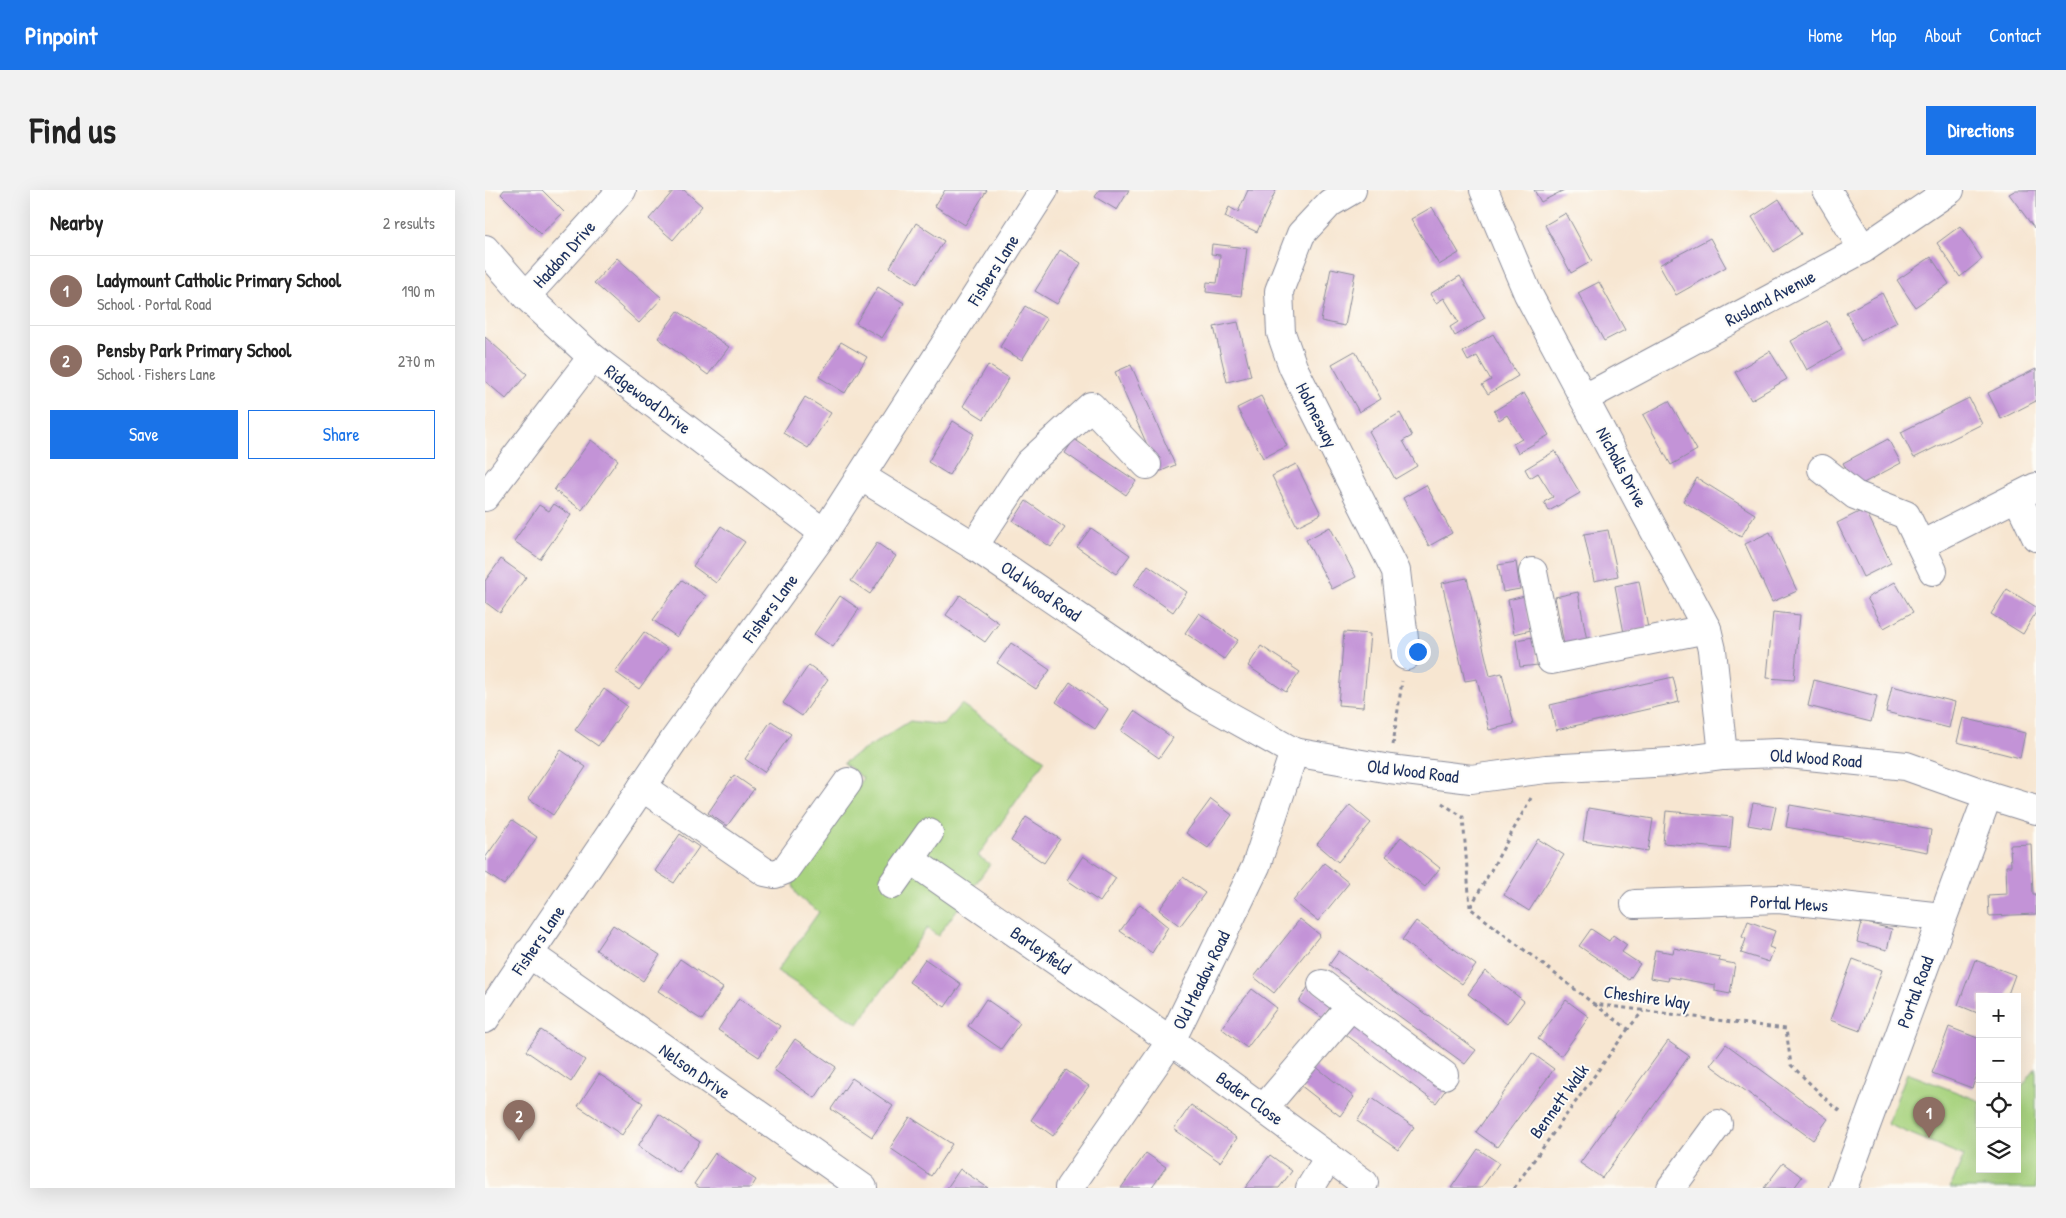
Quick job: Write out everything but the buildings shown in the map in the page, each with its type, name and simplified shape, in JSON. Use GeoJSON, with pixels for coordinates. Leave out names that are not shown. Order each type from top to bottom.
{"type":"FeatureCollection","features":[{"type":"Feature","properties":{"kind":"street","name":"Haddon Drive"},"geometry":{"type":"LineString","coordinates":[[526,296],[622,190]]}},
{"type":"Feature","properties":{"kind":"street","name":"Fishers Lane"},"geometry":{"type":"LineString","coordinates":[[485,1019],[642,787],[824,533],[1044,190]]}},
{"type":"Feature","properties":{"kind":"street","name":"Holmesway"},"geometry":{"type":"LineString","coordinates":[[1352,190],[1330,203],[1301,234],[1279,291],[1281,333],[1293,367],[1396,571],[1406,656]]}},
{"type":"Feature","properties":{"kind":"street","name":"Nicholls Drive"},"geometry":{"type":"LineString","coordinates":[[1484,190],[1528,294],[1707,629],[1713,650],[1723,755]]}},
{"type":"Feature","properties":{"kind":"street"},"geometry":{"type":"LineString","coordinates":[[1827,190],[1863,249]]}},
{"type":"Feature","properties":{"kind":"street","name":"Rusland Avenue"},"geometry":{"type":"LineString","coordinates":[[1585,398],[1863,249],[1950,190]]}},
{"type":"Feature","properties":{"kind":"street","name":"Ridgewood Drive"},"geometry":{"type":"LineString","coordinates":[[485,249],[526,296],[592,357],[824,533]]}},
{"type":"Feature","properties":{"kind":"street"},"geometry":{"type":"LineString","coordinates":[[485,496],[592,357]]}},
{"type":"Feature","properties":{"kind":"street"},"geometry":{"type":"LineString","coordinates":[[974,546],[1029,463],[1091,406],[1147,465]]}},
{"type":"Feature","properties":{"kind":"street"},"geometry":{"type":"LineString","coordinates":[[1822,469],[1855,495],[1906,516],[1933,571]]}},
{"type":"Feature","properties":{"kind":"street","name":"Old Wood Road"},"geometry":{"type":"LineString","coordinates":[[861,477],[974,546],[1199,699],[1294,752],[1390,770],[1429,772],[1471,778],[1547,769],[1671,762],[1723,755],[1779,754],[1906,766],[2036,810]]}},
{"type":"Feature","properties":{"kind":"street"},"geometry":{"type":"LineString","coordinates":[[1921,544],[2027,492],[2036,537]]}},
{"type":"Feature","properties":{"kind":"street"},"geometry":{"type":"LineString","coordinates":[[1533,572],[1551,660],[1707,629]]}},
{"type":"Feature","properties":{"kind":"street","name":"Old Meadow Road"},"geometry":{"type":"LineString","coordinates":[[1069,1188],[1171,1040],[1256,866],[1294,752]]}},
{"type":"Feature","properties":{"kind":"street"},"geometry":{"type":"LineString","coordinates":[[642,787],[765,872],[775,874],[785,870],[848,782]]}},
{"type":"Feature","properties":{"kind":"street","name":"Portal Road"},"geometry":{"type":"LineString","coordinates":[[1843,1188],[1988,795]]}},
{"type":"Feature","properties":{"kind":"street"},"geometry":{"type":"LineString","coordinates":[[892,884],[929,833]]}},
{"type":"Feature","properties":{"kind":"street","name":"Barleyfield"},"geometry":{"type":"LineString","coordinates":[[911,860],[1171,1040]]}},
{"type":"Feature","properties":{"kind":"street","name":"Portal Mews"},"geometry":{"type":"LineString","coordinates":[[1635,904],[1779,899],[1942,917]]}},
{"type":"Feature","properties":{"kind":"street","name":"Nelson Drive"},"geometry":{"type":"LineString","coordinates":[[528,953],[863,1188]]}},
{"type":"Feature","properties":{"kind":"street"},"geometry":{"type":"LineString","coordinates":[[1322,984],[1443,1075]]}},
{"type":"Feature","properties":{"kind":"street"},"geometry":{"type":"LineString","coordinates":[[1264,1108],[1351,1006]]}},
{"type":"Feature","properties":{"kind":"street","name":"Bader Close"},"geometry":{"type":"LineString","coordinates":[[1171,1040],[1364,1183]]}},
{"type":"Feature","properties":{"kind":"street"},"geometry":{"type":"LineString","coordinates":[[1671,1188],[1718,1124]]}},
{"type":"Feature","properties":{"kind":"street"},"geometry":{"type":"LineString","coordinates":[[1310,1188],[1329,1157]]}},
{"type":"Feature","properties":{"kind":"path"},"geometry":{"type":"LineString","coordinates":[[1390,770],[1406,656]]}},
{"type":"Feature","properties":{"kind":"path"},"geometry":{"type":"LineString","coordinates":[[1470,908],[1547,769]]}},
{"type":"Feature","properties":{"kind":"path"},"geometry":{"type":"LineString","coordinates":[[1429,772],[1432,797],[1463,817],[1470,908]]}},
{"type":"Feature","properties":{"kind":"path","name":"Cheshire Way"},"geometry":{"type":"LineString","coordinates":[[1470,908],[1594,1004],[1786,1029],[1791,1065],[1834,1106],[1867,1126]]}},
{"type":"Feature","properties":{"kind":"path"},"geometry":{"type":"LineString","coordinates":[[1594,1004],[1627,1030]]}},
{"type":"Feature","properties":{"kind":"path","name":"Bennett Walk"},"geometry":{"type":"LineString","coordinates":[[1514,1188],[1627,1030],[1644,1010]]}},
{"type":"Feature","properties":{"kind":"green space"},"geometry":{"type":"Polygon","coordinates":[[[961,704],[1045,760],[978,856],[990,864],[938,936],[927,928],[858,1024],[777,971],[819,912],[803,901],[796,893],[793,882],[794,875],[863,778],[843,763],[910,721],[943,725],[961,704]]]}},
{"type":"Feature","properties":{"kind":"green space"},"geometry":{"type":"Polygon","coordinates":[[[2036,1067],[2036,1188],[1950,1188],[1964,1156],[1887,1124],[1907,1073],[1976,1099],[1976,1173],[2021,1173],[2021,1088],[2036,1067]]]}},
{"type":"Feature","properties":{"kind":"place","name":"Ladymount Catholic Primary School"},"geometry":{"type":"Point","coordinates":[1929,1138]}},
{"type":"Feature","properties":{"kind":"place","name":"Pensby Park Primary School"},"geometry":{"type":"Point","coordinates":[519,1141]}}]}
